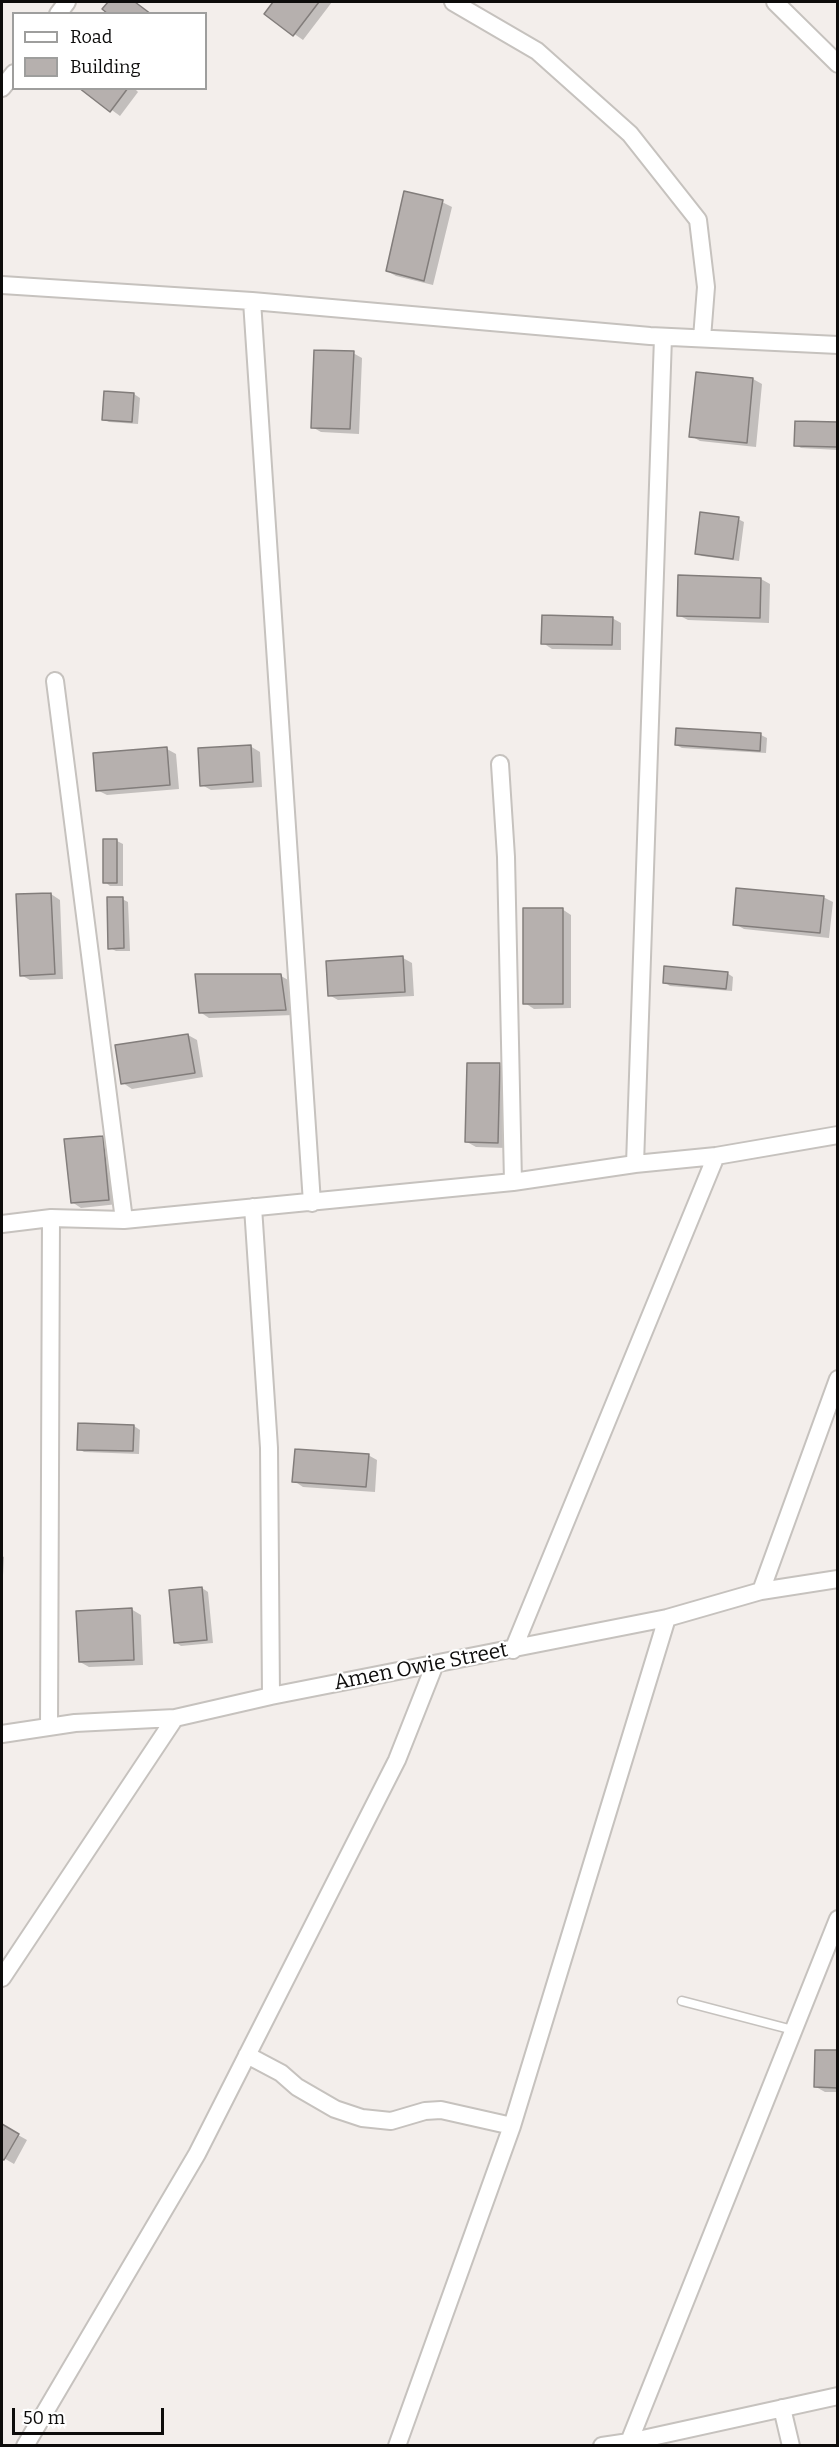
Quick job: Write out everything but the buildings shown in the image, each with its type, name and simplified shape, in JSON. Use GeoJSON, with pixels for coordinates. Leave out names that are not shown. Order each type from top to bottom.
{"type":"FeatureCollection","features":[{"type":"Feature","properties":{"kind":"street"},"geometry":{"type":"LineString","coordinates":[[453,2],[537,51],[622,126],[698,220],[706,287],[702,338]]}},
{"type":"Feature","properties":{"kind":"street"},"geometry":{"type":"LineString","coordinates":[[776,2],[837,64]]}},
{"type":"Feature","properties":{"kind":"street"},"geometry":{"type":"LineString","coordinates":[[2,88],[12,75]]}},
{"type":"Feature","properties":{"kind":"street"},"geometry":{"type":"LineString","coordinates":[[2,285],[252,302],[663,337],[837,345]]}},
{"type":"Feature","properties":{"kind":"street"},"geometry":{"type":"LineString","coordinates":[[252,302],[312,1203]]}},
{"type":"Feature","properties":{"kind":"street"},"geometry":{"type":"LineString","coordinates":[[635,1164],[663,337]]}},
{"type":"Feature","properties":{"kind":"street"},"geometry":{"type":"LineString","coordinates":[[55,681],[124,1220]]}},
{"type":"Feature","properties":{"kind":"street"},"geometry":{"type":"LineString","coordinates":[[501,764],[506,857],[513,1182]]}},
{"type":"Feature","properties":{"kind":"street"},"geometry":{"type":"LineString","coordinates":[[2,1224],[51,1218],[124,1220],[513,1182],[635,1164],[716,1156],[837,1135]]}},
{"type":"Feature","properties":{"kind":"street"},"geometry":{"type":"LineString","coordinates":[[513,1650],[716,1156]]}},
{"type":"Feature","properties":{"kind":"street"},"geometry":{"type":"LineString","coordinates":[[253,1207],[269,1448],[271,1696]]}},
{"type":"Feature","properties":{"kind":"street"},"geometry":{"type":"LineString","coordinates":[[49,1727],[51,1218]]}},
{"type":"Feature","properties":{"kind":"street"},"geometry":{"type":"LineString","coordinates":[[761,1591],[837,1379]]}},
{"type":"Feature","properties":{"kind":"street","name":"Amen Owie Street"},"geometry":{"type":"LineString","coordinates":[[2,1734],[75,1723],[175,1718],[271,1696],[667,1618],[761,1591],[837,1579]]}},
{"type":"Feature","properties":{"kind":"street"},"geometry":{"type":"LineString","coordinates":[[397,2445],[512,2126],[667,1618]]}},
{"type":"Feature","properties":{"kind":"street"},"geometry":{"type":"LineString","coordinates":[[25,2445],[197,2154],[396,1760],[435,1664]]}},
{"type":"Feature","properties":{"kind":"street"},"geometry":{"type":"LineString","coordinates":[[2,1978],[175,1718]]}},
{"type":"Feature","properties":{"kind":"street"},"geometry":{"type":"LineString","coordinates":[[629,2442],[837,1918]]}},
{"type":"Feature","properties":{"kind":"street"},"geometry":{"type":"LineString","coordinates":[[247,2055],[281,2073],[297,2086],[335,2109],[362,2118],[391,2121],[425,2111],[441,2110],[512,2126]]}},
{"type":"Feature","properties":{"kind":"street"},"geometry":{"type":"LineString","coordinates":[[602,2445],[629,2442],[837,2396]]}},
{"type":"Feature","properties":{"kind":"street"},"geometry":{"type":"LineString","coordinates":[[782,2408],[791,2445]]}},
{"type":"Feature","properties":{"kind":"lane"},"geometry":{"type":"LineString","coordinates":[[682,2001],[793,2030]]}}]}
